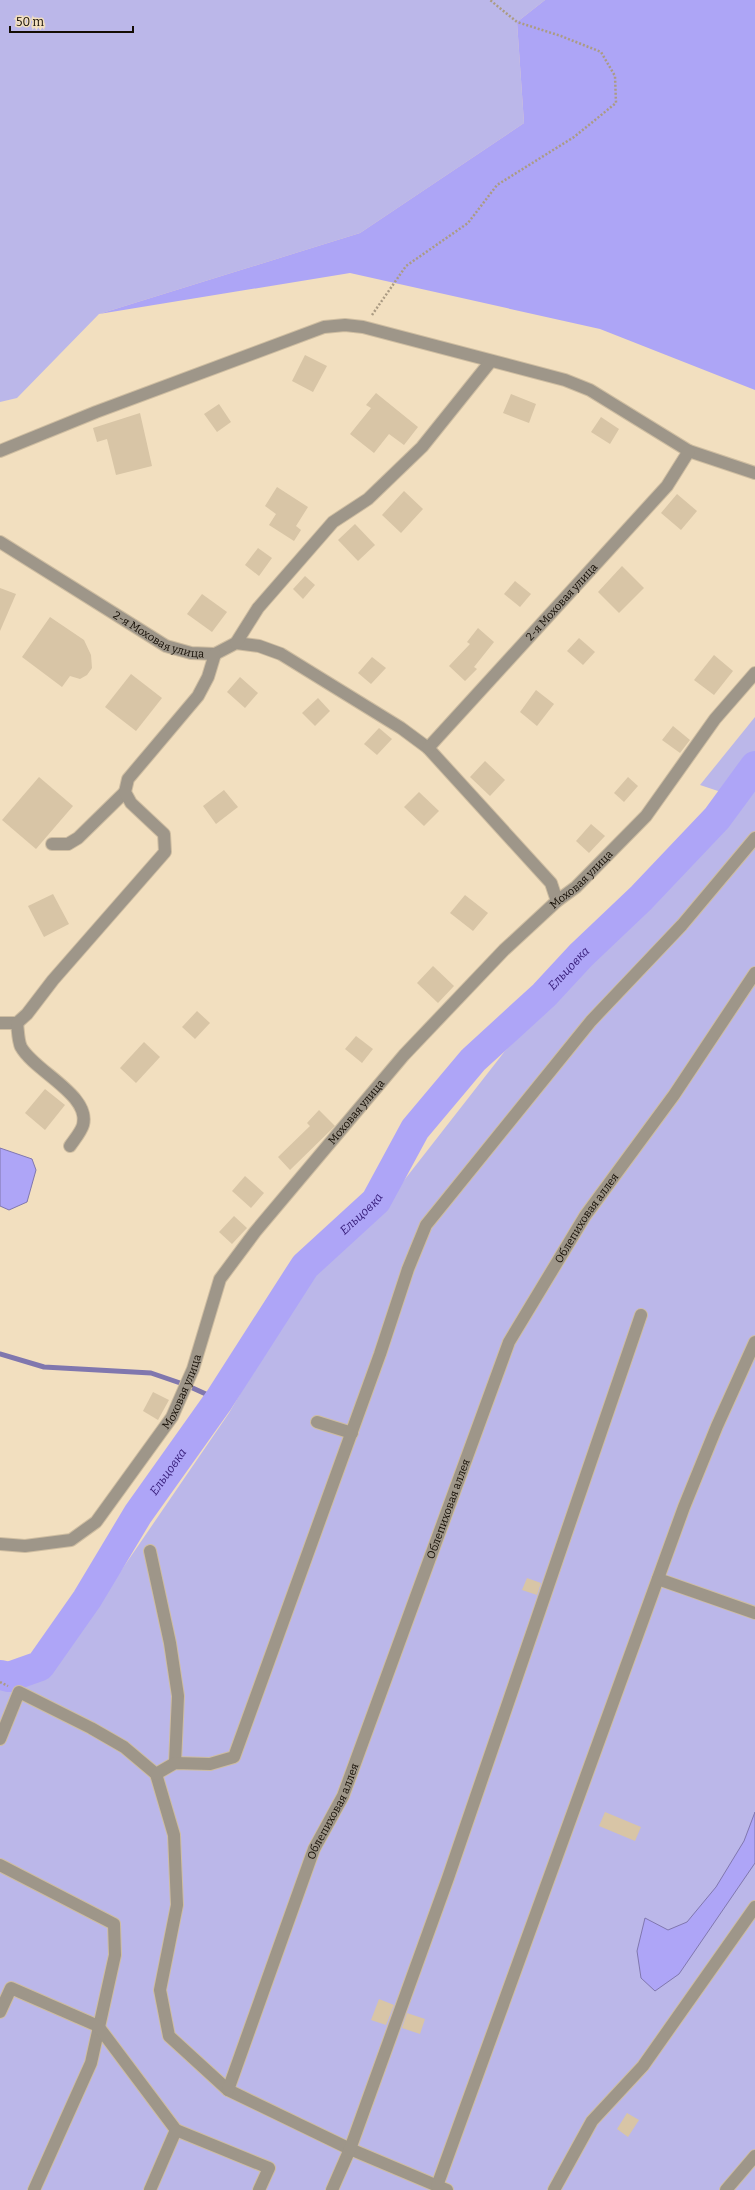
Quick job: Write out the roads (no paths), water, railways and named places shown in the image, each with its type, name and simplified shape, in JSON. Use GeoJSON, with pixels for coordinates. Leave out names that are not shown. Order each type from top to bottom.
{"type":"FeatureCollection","features":[{"type":"Feature","properties":{"kind":"street"},"geometry":{"type":"LineString","coordinates":[[0,451],[103,409],[324,327],[345,325],[363,327],[565,380],[590,390],[689,451],[755,473]]}},
{"type":"Feature","properties":{"kind":"street"},"geometry":{"type":"LineString","coordinates":[[492,361],[422,447],[368,499],[333,522],[258,608],[236,643],[259,646],[281,654],[401,728],[428,748],[551,884],[557,901]]}},
{"type":"Feature","properties":{"kind":"street","name":"2-я Моховая улица"},"geometry":{"type":"LineString","coordinates":[[428,748],[667,486],[689,451]]}},
{"type":"Feature","properties":{"kind":"street","name":"2-я Моховая улица"},"geometry":{"type":"LineString","coordinates":[[0,542],[166,646],[191,653],[215,654],[236,643]]}},
{"type":"Feature","properties":{"kind":"street"},"geometry":{"type":"LineString","coordinates":[[52,844],[68,844],[78,838],[125,792],[128,779],[198,696],[208,677],[215,654]]}},
{"type":"Feature","properties":{"kind":"street","name":"Моховая улица"},"geometry":{"type":"LineString","coordinates":[[0,1544],[25,1546],[71,1540],[96,1522],[172,1417],[193,1369],[220,1279],[256,1232],[404,1055],[504,950],[557,901],[576,887],[646,816],[715,719],[755,673]]}},
{"type":"Feature","properties":{"kind":"street"},"geometry":{"type":"LineString","coordinates":[[0,1023],[17,1023],[27,1014],[53,980],[165,852],[164,834],[131,803],[125,792]]}},
{"type":"Feature","properties":{"kind":"street"},"geometry":{"type":"LineString","coordinates":[[156,1774],[174,1763],[210,1764],[234,1757],[290,1598],[352,1433],[408,1269],[426,1225],[591,1021],[682,925],[755,838]]}},
{"type":"Feature","properties":{"kind":"street","name":"Облепиховая аллея"},"geometry":{"type":"LineString","coordinates":[[228,2090],[314,1849],[342,1796],[509,1342],[585,1216],[674,1095],[755,973]]}},
{"type":"Feature","properties":{"kind":"street"},"geometry":{"type":"LineString","coordinates":[[17,1023],[20,1046],[32,1062],[64,1087],[78,1102],[84,1115],[83,1126],[70,1146]]}},
{"type":"Feature","properties":{"kind":"street"},"geometry":{"type":"LineString","coordinates":[[332,2190],[350,2149],[448,1878],[641,1315]]}},
{"type":"Feature","properties":{"kind":"street"},"geometry":{"type":"LineString","coordinates":[[0,1739],[19,1692],[92,1728],[124,1747],[156,1774],[174,1835],[177,1905],[160,1990],[169,2036],[228,2090],[350,2149],[442,2188],[684,1507],[716,1426],[755,1342]]}},
{"type":"Feature","properties":{"kind":"street"},"geometry":{"type":"LineString","coordinates":[[316,1422],[352,1433]]}},
{"type":"Feature","properties":{"kind":"street"},"geometry":{"type":"LineString","coordinates":[[150,1551],[170,1643],[178,1696],[174,1763]]}},
{"type":"Feature","properties":{"kind":"street"},"geometry":{"type":"LineString","coordinates":[[658,1579],[755,1613]]}},
{"type":"Feature","properties":{"kind":"street"},"geometry":{"type":"LineString","coordinates":[[0,1865],[114,1924],[115,1955],[91,2062],[34,2190]]}},
{"type":"Feature","properties":{"kind":"street"},"geometry":{"type":"LineString","coordinates":[[554,2190],[592,2121],[643,2066],[755,1907]]}},
{"type":"Feature","properties":{"kind":"street"},"geometry":{"type":"LineString","coordinates":[[0,1982],[98,2026],[176,2130],[269,2168],[259,2190]]}},
{"type":"Feature","properties":{"kind":"street"},"geometry":{"type":"LineString","coordinates":[[0,2012],[11,1988]]}},
{"type":"Feature","properties":{"kind":"street"},"geometry":{"type":"LineString","coordinates":[[150,2190],[176,2130]]}},
{"type":"Feature","properties":{"kind":"street"},"geometry":{"type":"LineString","coordinates":[[726,2190],[755,2156]]}},
{"type":"Feature","properties":{"kind":"waterway","name":"Ельцовка"},"geometry":{"type":"LineString","coordinates":[[0,1675],[9,1677],[40,1666],[87,1599],[138,1514],[219,1400],[305,1266],[376,1201],[415,1129],[473,1060],[544,995],[582,954],[642,897],[717,818],[755,766]]}},
{"type":"Feature","properties":{"kind":"waterway"},"geometry":{"type":"LineString","coordinates":[[0,1354],[44,1367],[151,1373],[186,1385],[219,1400]]}}]}
